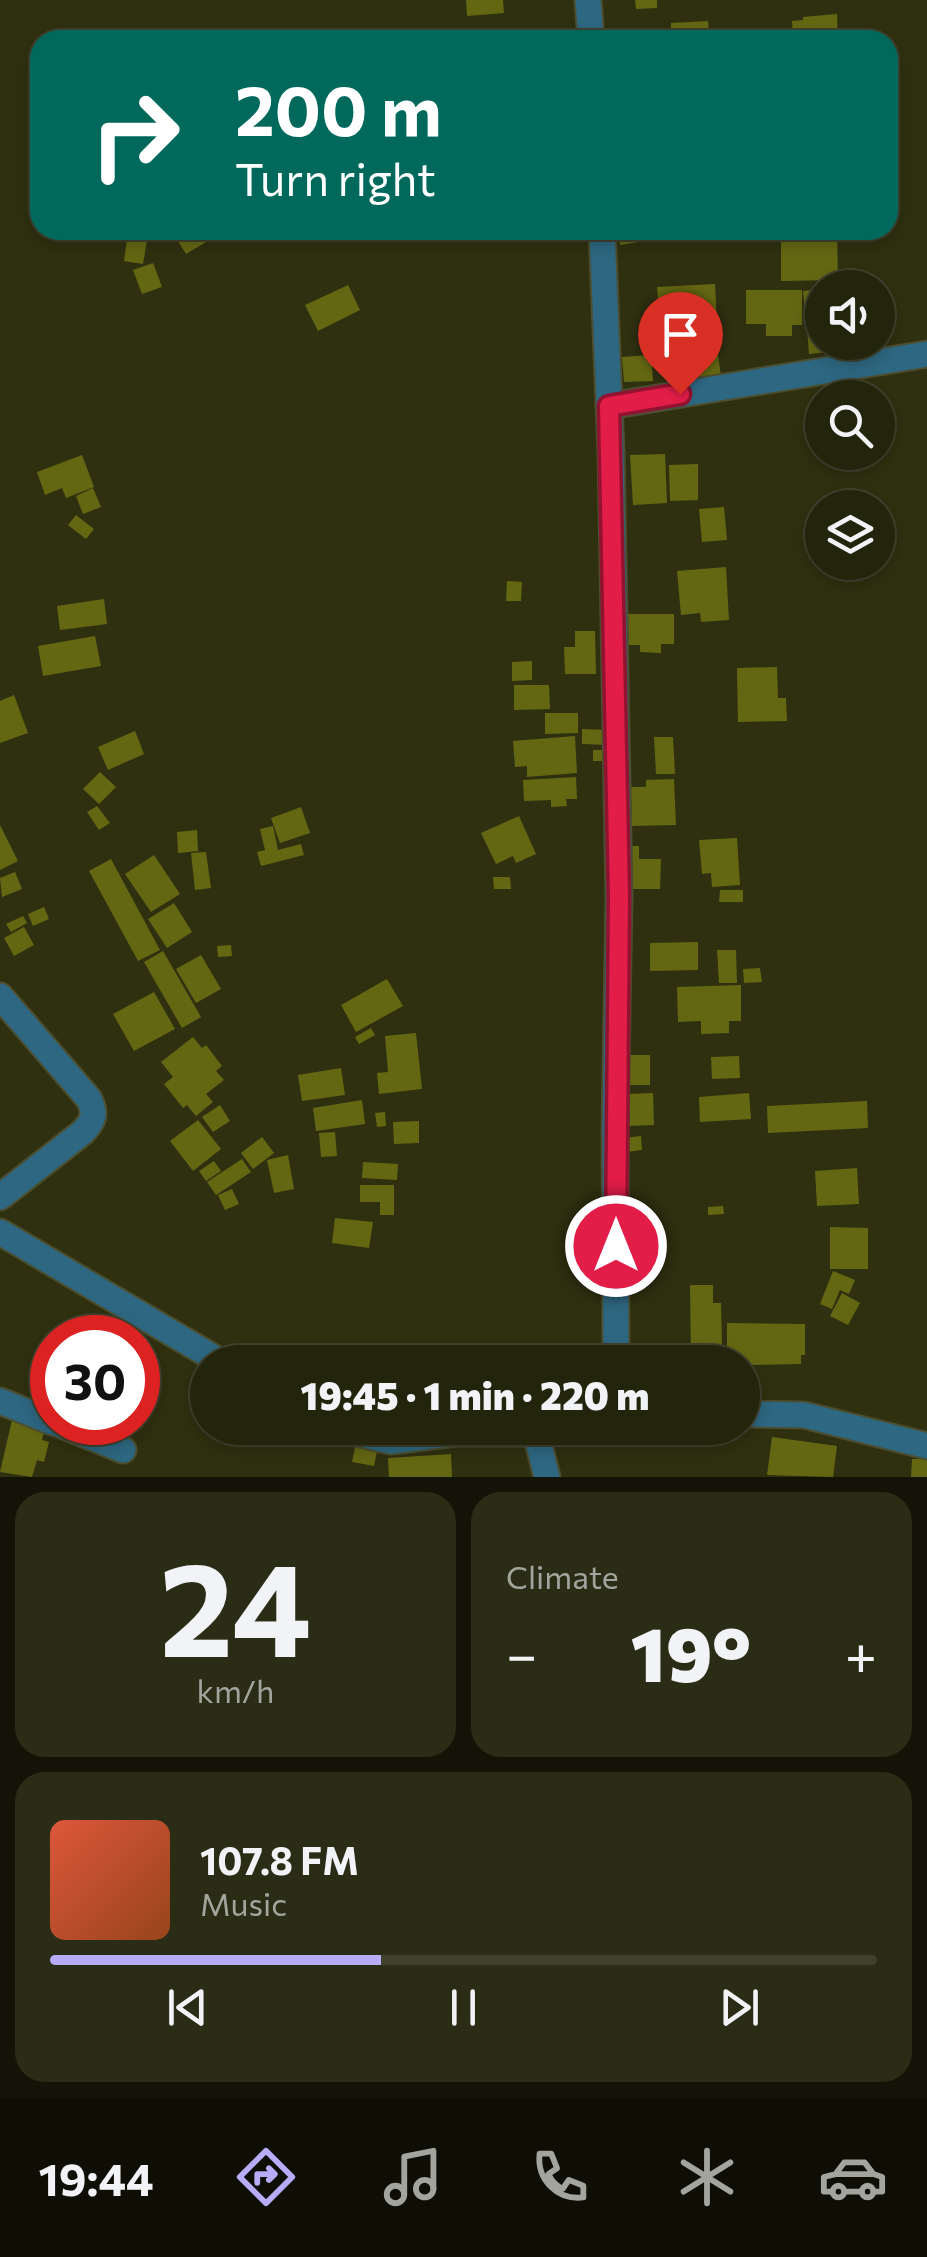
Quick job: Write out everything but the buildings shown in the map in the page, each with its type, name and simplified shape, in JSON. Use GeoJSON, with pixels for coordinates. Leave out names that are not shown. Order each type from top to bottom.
{"type":"FeatureCollection","features":[{"type":"Feature","properties":{"kind":"street"},"geometry":{"type":"LineString","coordinates":[[588,0],[590,30]]}},
{"type":"Feature","properties":{"kind":"street"},"geometry":{"type":"LineString","coordinates":[[602,240],[619,896],[616,1345]]}},
{"type":"Feature","properties":{"kind":"street"},"geometry":{"type":"LineString","coordinates":[[609,406],[927,354]]}},
{"type":"Feature","properties":{"kind":"street"},"geometry":{"type":"LineString","coordinates":[[0,996],[94,1110],[93,1121],[83,1132],[0,1196]]}},
{"type":"Feature","properties":{"kind":"street"},"geometry":{"type":"LineString","coordinates":[[4,1244],[116,1299],[193,1345]]}},
{"type":"Feature","properties":{"kind":"street"},"geometry":{"type":"LineString","coordinates":[[0,1401],[30,1413]]}},
{"type":"Feature","properties":{"kind":"street"},"geometry":{"type":"LineString","coordinates":[[760,1414],[804,1415],[927,1446]]}},
{"type":"Feature","properties":{"kind":"street"},"geometry":{"type":"LineString","coordinates":[[111,1445],[124,1450]]}},
{"type":"Feature","properties":{"kind":"street"},"geometry":{"type":"LineString","coordinates":[[539,1445],[547,1477]]}},
{"type":"Feature","properties":{"kind":"route"},"geometry":{"type":"LineString","coordinates":[[616,1246],[619,896],[609,406],[680,394]]}}]}
